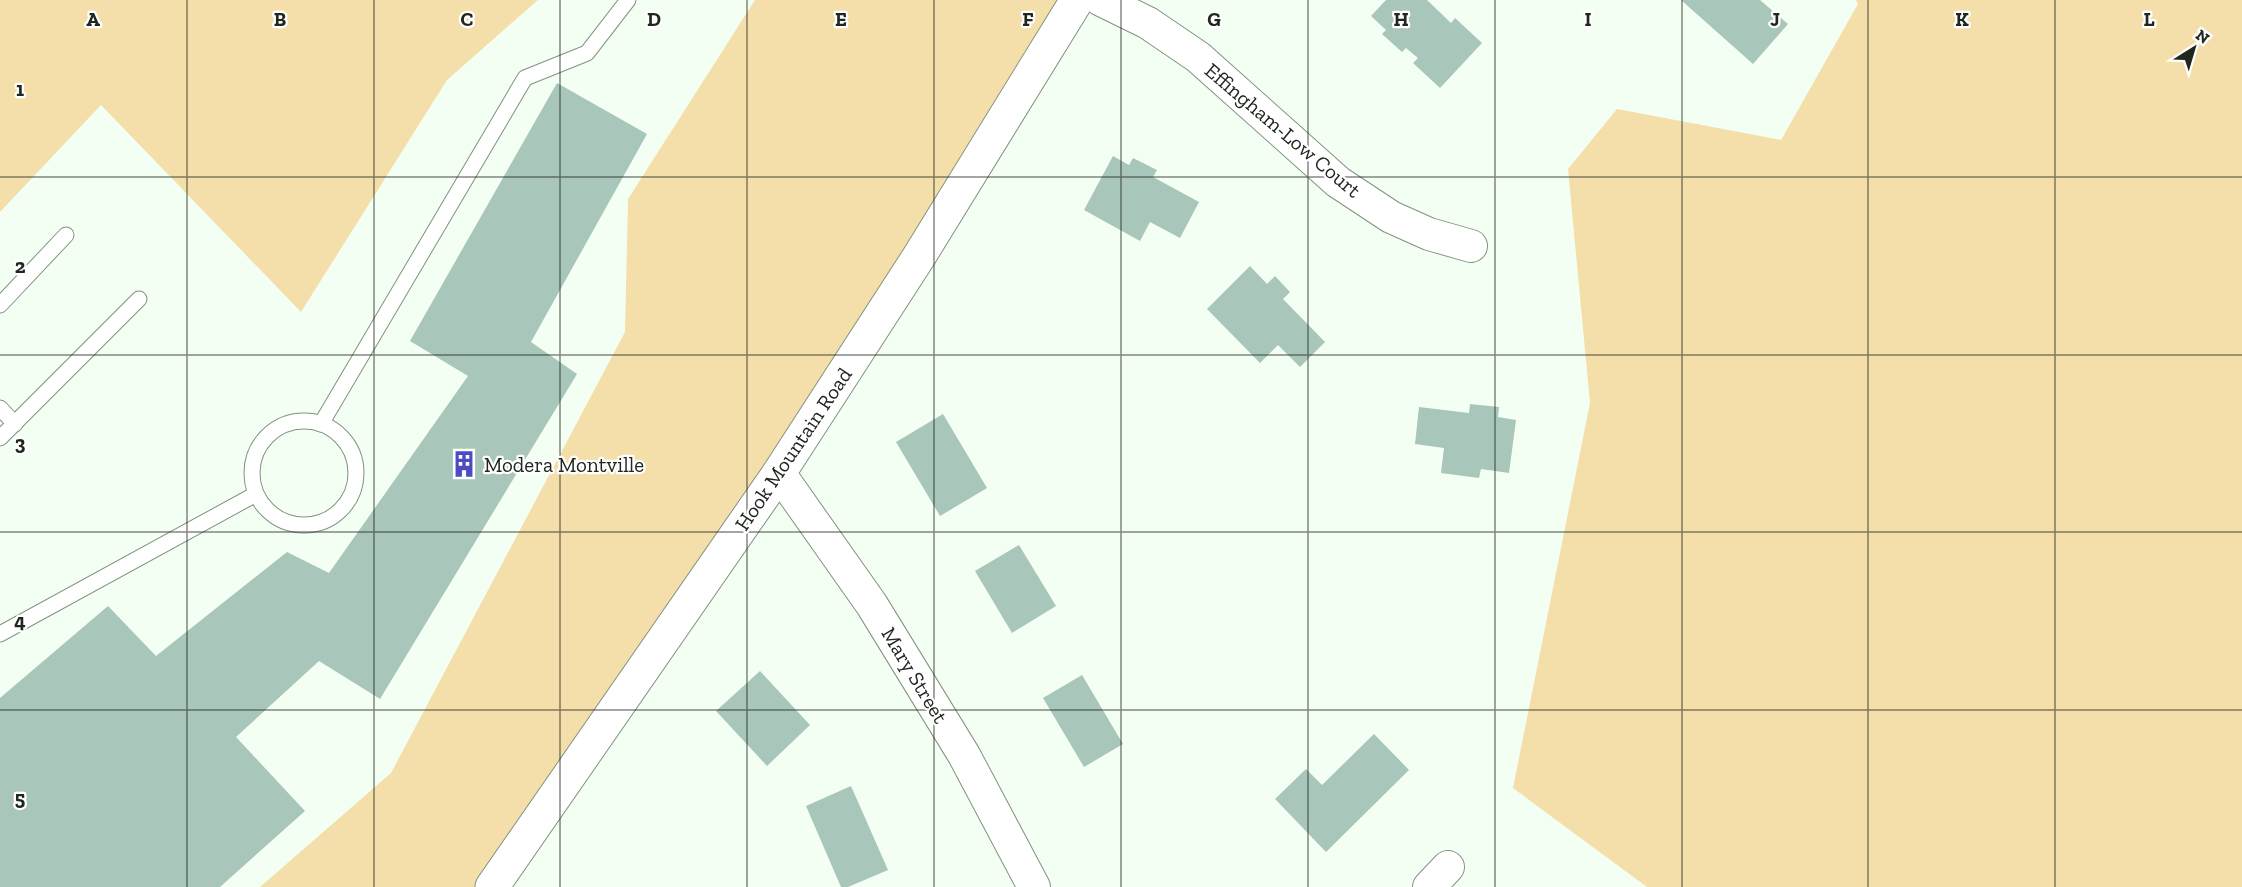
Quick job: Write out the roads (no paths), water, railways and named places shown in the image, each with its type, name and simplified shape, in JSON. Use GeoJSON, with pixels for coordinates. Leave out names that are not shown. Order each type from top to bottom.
{"type":"FeatureCollection","features":[{"type":"Feature","properties":{"kind":"street","name":"Hook Mountain Road"},"geometry":{"type":"LineString","coordinates":[[492,887],[779,473],[920,255],[1077,0]]}},
{"type":"Feature","properties":{"kind":"street","name":"Effingham-Low Court"},"geometry":{"type":"LineString","coordinates":[[1101,0],[1148,23],[1198,57],[1338,182],[1391,217],[1429,234],[1471,246]]}},
{"type":"Feature","properties":{"kind":"street","name":"Mary Street"},"geometry":{"type":"LineString","coordinates":[[779,473],[872,605],[964,755],[1034,887]]}},
{"type":"Feature","properties":{"kind":"lane"},"geometry":{"type":"LineString","coordinates":[[321,424],[525,78],[587,53],[628,0]]}},
{"type":"Feature","properties":{"kind":"lane"},"geometry":{"type":"LineString","coordinates":[[0,305],[66,236]]}},
{"type":"Feature","properties":{"kind":"lane"},"geometry":{"type":"LineString","coordinates":[[0,438],[139,299]]}},
{"type":"Feature","properties":{"kind":"lane"},"geometry":{"type":"LineString","coordinates":[[0,408],[15,424]]}},
{"type":"Feature","properties":{"kind":"lane"},"geometry":{"type":"LineString","coordinates":[[304,421],[321,424],[336,432],[347,445],[354,460],[356,478],[351,494],[342,509],[328,519],[312,525],[295,524],[279,519],[265,508],[256,494],[252,477],[253,460],[260,444],[272,432],[287,423],[304,421]]}},
{"type":"Feature","properties":{"kind":"lane"},"geometry":{"type":"LineString","coordinates":[[0,634],[256,494]]}},
{"type":"Feature","properties":{"kind":"place","name":"Modera Montville"},"geometry":{"type":"Point","coordinates":[464,464]}}]}
